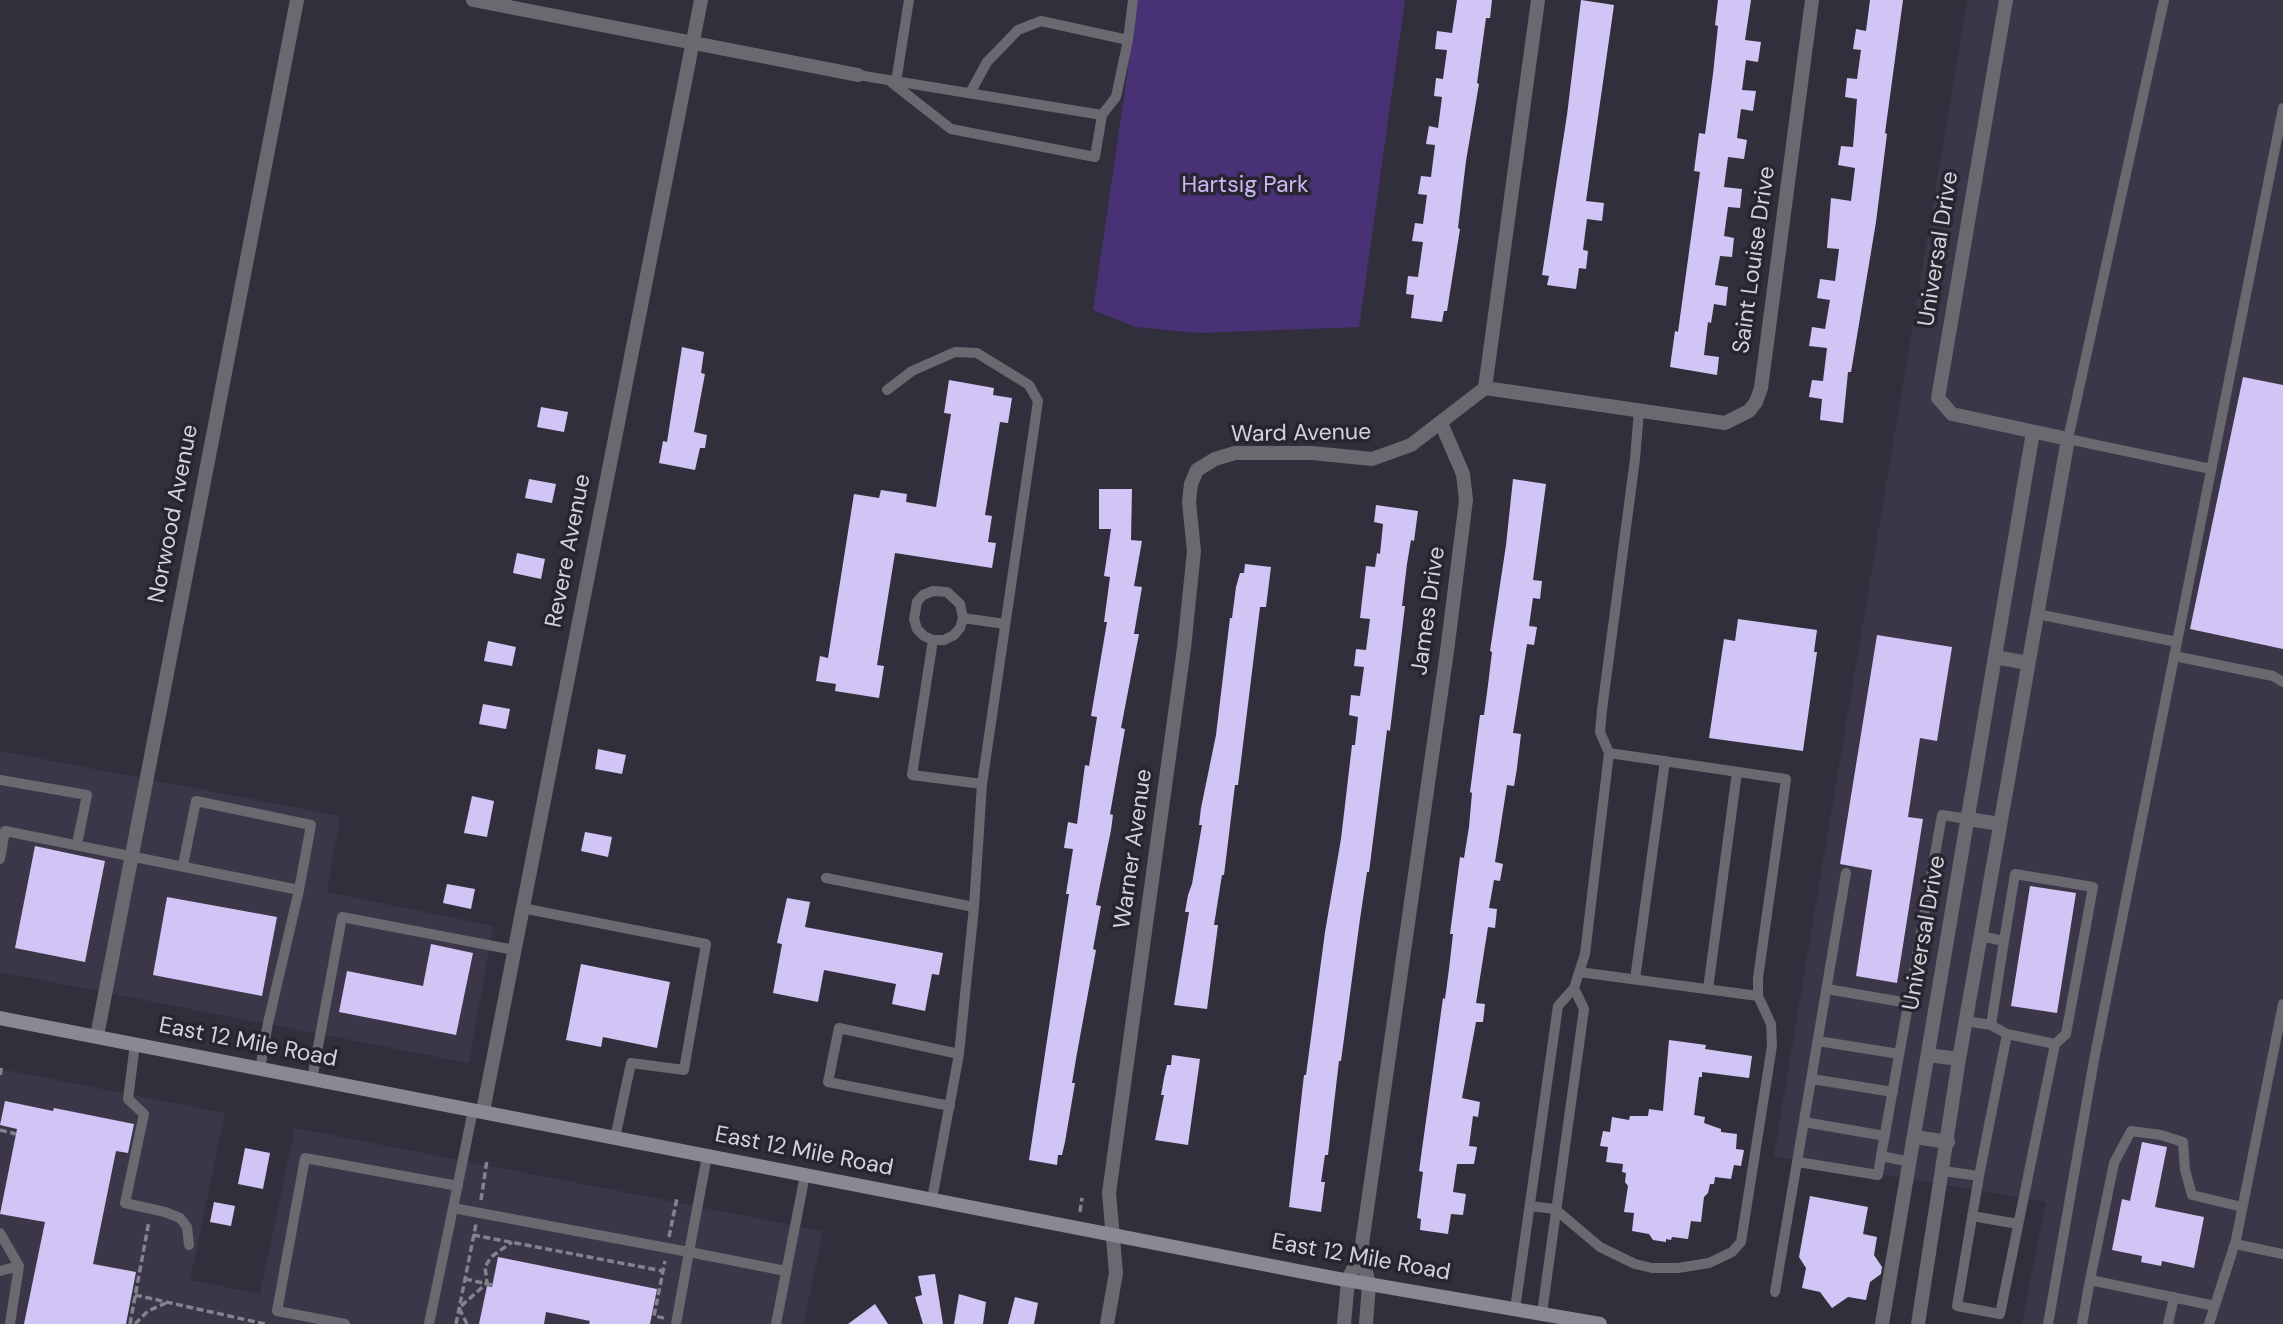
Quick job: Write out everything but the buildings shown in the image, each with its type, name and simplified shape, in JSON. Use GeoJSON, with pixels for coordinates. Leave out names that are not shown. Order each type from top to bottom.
{"type":"FeatureCollection","features":[{"type":"Feature","properties":{"kind":"main road","name":"East 12 Mile Road"},"geometry":{"type":"LineString","coordinates":[[0,1018],[1348,1280],[1600,1324]]}},
{"type":"Feature","properties":{"kind":"street","name":"Norwood Avenue"},"geometry":{"type":"LineString","coordinates":[[97,1036],[297,0]]}},
{"type":"Feature","properties":{"kind":"street"},"geometry":{"type":"LineString","coordinates":[[473,0],[858,75]]}},
{"type":"Feature","properties":{"kind":"street","name":"Revere Avenue"},"geometry":{"type":"LineString","coordinates":[[478,1111],[514,950],[701,0]]}},
{"type":"Feature","properties":{"kind":"street"},"geometry":{"type":"LineString","coordinates":[[1441,424],[1485,388],[1538,0]]}},
{"type":"Feature","properties":{"kind":"street","name":"Saint Louise Drive"},"geometry":{"type":"LineString","coordinates":[[1639,411],[1725,423],[1749,411],[1756,402],[1761,388],[1812,0]]}},
{"type":"Feature","properties":{"kind":"street","name":"Universal Drive"},"geometry":{"type":"LineString","coordinates":[[2004,0],[1938,398],[1952,414],[2067,439]]}},
{"type":"Feature","properties":{"kind":"street"},"geometry":{"type":"LineString","coordinates":[[1485,388],[1639,411]]}},
{"type":"Feature","properties":{"kind":"street","name":"Ward Avenue"},"geometry":{"type":"LineString","coordinates":[[1197,470],[1215,459],[1235,453],[1312,453],[1373,459],[1411,445],[1441,424]]}},
{"type":"Feature","properties":{"kind":"street","name":"James Drive"},"geometry":{"type":"LineString","coordinates":[[1344,1324],[1348,1280],[1362,1252],[1466,500],[1463,474],[1441,424]]}},
{"type":"Feature","properties":{"kind":"street","name":"Universal Drive"},"geometry":{"type":"LineString","coordinates":[[1882,1324],[2033,432]]}},
{"type":"Feature","properties":{"kind":"street"},"geometry":{"type":"LineString","coordinates":[[1918,1324],[1965,1021],[2067,439]]}},
{"type":"Feature","properties":{"kind":"street","name":"Warner Avenue"},"geometry":{"type":"LineString","coordinates":[[1107,1324],[1116,1273],[1110,1193],[1184,648],[1194,551],[1189,502],[1191,484],[1197,470]]}},
{"type":"Feature","properties":{"kind":"street"},"geometry":{"type":"LineString","coordinates":[[1995,657],[2028,663]]}},
{"type":"Feature","properties":{"kind":"street"},"geometry":{"type":"LineString","coordinates":[[1968,819],[2000,824]]}},
{"type":"Feature","properties":{"kind":"street"},"geometry":{"type":"LineString","coordinates":[[1928,1055],[1959,1059]]}},
{"type":"Feature","properties":{"kind":"street"},"geometry":{"type":"LineString","coordinates":[[1915,1137],[1948,1142]]}},
{"type":"Feature","properties":{"kind":"street","name":"James Drive"},"geometry":{"type":"LineString","coordinates":[[1362,1252],[1369,1284],[1366,1324]]}},
{"type":"Feature","properties":{"kind":"lane"},"geometry":{"type":"LineString","coordinates":[[894,82],[909,0]]}},
{"type":"Feature","properties":{"kind":"lane"},"geometry":{"type":"LineString","coordinates":[[894,82],[951,128],[1095,157],[1102,115],[1116,97],[1133,0]]}},
{"type":"Feature","properties":{"kind":"lane"},"geometry":{"type":"LineString","coordinates":[[2164,0],[2067,439],[2211,469]]}},
{"type":"Feature","properties":{"kind":"lane"},"geometry":{"type":"LineString","coordinates":[[970,93],[988,62],[1018,30],[1041,21],[1128,40]]}},
{"type":"Feature","properties":{"kind":"lane"},"geometry":{"type":"LineString","coordinates":[[858,75],[1102,115]]}},
{"type":"Feature","properties":{"kind":"lane"},"geometry":{"type":"LineString","coordinates":[[2048,1324],[2094,1060],[2283,108]]}},
{"type":"Feature","properties":{"kind":"lane"},"geometry":{"type":"LineString","coordinates":[[887,390],[912,371],[955,352],[977,353],[1029,385],[1038,401],[982,784],[974,907],[959,1054],[932,1199]]}},
{"type":"Feature","properties":{"kind":"lane"},"geometry":{"type":"LineString","coordinates":[[1515,1309],[1558,1006],[1574,988],[1585,954],[1609,753],[1600,732],[1602,710],[1639,411]]}},
{"type":"Feature","properties":{"kind":"lane"},"geometry":{"type":"LineString","coordinates":[[933,591],[947,592],[960,604],[963,618],[954,635],[944,640],[933,640],[918,629],[914,618],[917,602],[923,595],[933,591]]}},
{"type":"Feature","properties":{"kind":"lane"},"geometry":{"type":"LineString","coordinates":[[2037,614],[2177,642]]}},
{"type":"Feature","properties":{"kind":"lane"},"geometry":{"type":"LineString","coordinates":[[963,618],[1005,624]]}},
{"type":"Feature","properties":{"kind":"lane"},"geometry":{"type":"LineString","coordinates":[[933,640],[912,775],[982,784]]}},
{"type":"Feature","properties":{"kind":"lane"},"geometry":{"type":"LineString","coordinates":[[2174,656],[2273,676],[2283,681]]}},
{"type":"Feature","properties":{"kind":"lane"},"geometry":{"type":"LineString","coordinates":[[1530,1206],[1555,1209],[1600,1247],[1635,1264],[1652,1268],[1678,1268],[1709,1263],[1732,1252],[1741,1242],[1772,1046],[1770,1024],[1758,996],[1758,978],[1786,779],[1609,753]]}},
{"type":"Feature","properties":{"kind":"lane"},"geometry":{"type":"LineString","coordinates":[[1635,979],[1665,761]]}},
{"type":"Feature","properties":{"kind":"lane"},"geometry":{"type":"LineString","coordinates":[[1708,989],[1737,772]]}},
{"type":"Feature","properties":{"kind":"lane"},"geometry":{"type":"LineString","coordinates":[[0,780],[87,795],[77,844]]}},
{"type":"Feature","properties":{"kind":"lane"},"geometry":{"type":"LineString","coordinates":[[183,866],[196,801],[311,825],[260,1069]]}},
{"type":"Feature","properties":{"kind":"lane"},"geometry":{"type":"LineString","coordinates":[[1798,1162],[1878,1175],[1942,814],[1968,819]]}},
{"type":"Feature","properties":{"kind":"lane"},"geometry":{"type":"LineString","coordinates":[[0,859],[3,830],[299,890]]}},
{"type":"Feature","properties":{"kind":"lane"},"geometry":{"type":"LineString","coordinates":[[1776,1292],[1846,873]]}},
{"type":"Feature","properties":{"kind":"lane"},"geometry":{"type":"LineString","coordinates":[[1992,1025],[2015,874],[2093,887],[2066,1034],[2055,1044],[2000,1314],[1957,1306],[2007,1034]]}},
{"type":"Feature","properties":{"kind":"lane"},"geometry":{"type":"LineString","coordinates":[[826,878],[974,907]]}},
{"type":"Feature","properties":{"kind":"lane"},"geometry":{"type":"LineString","coordinates":[[522,908],[706,944],[684,1070],[631,1063],[615,1138]]}},
{"type":"Feature","properties":{"kind":"lane"},"geometry":{"type":"LineString","coordinates":[[312,1079],[342,917],[514,950]]}},
{"type":"Feature","properties":{"kind":"lane"},"geometry":{"type":"LineString","coordinates":[[1980,936],[2004,941]]}},
{"type":"Feature","properties":{"kind":"lane"},"geometry":{"type":"LineString","coordinates":[[1579,972],[1758,996]]}},
{"type":"Feature","properties":{"kind":"lane"},"geometry":{"type":"LineString","coordinates":[[1542,1313],[1584,1009],[1574,988]]}},
{"type":"Feature","properties":{"kind":"lane"},"geometry":{"type":"LineString","coordinates":[[1827,989],[1908,1003]]}},
{"type":"Feature","properties":{"kind":"lane"},"geometry":{"type":"LineString","coordinates":[[2209,1324],[2235,1244],[2283,1004]]}},
{"type":"Feature","properties":{"kind":"lane"},"geometry":{"type":"LineString","coordinates":[[1965,1021],[1992,1025],[2007,1034],[2055,1044]]}},
{"type":"Feature","properties":{"kind":"lane"},"geometry":{"type":"LineString","coordinates":[[950,1106],[828,1082],[839,1028],[959,1054]]}},
{"type":"Feature","properties":{"kind":"lane"},"geometry":{"type":"LineString","coordinates":[[1818,1041],[1899,1055]]}},
{"type":"Feature","properties":{"kind":"lane"},"geometry":{"type":"LineString","coordinates":[[135,1044],[128,1099],[144,1114],[125,1203],[180,1218],[187,1227],[189,1245]]}},
{"type":"Feature","properties":{"kind":"lane"},"geometry":{"type":"LineString","coordinates":[[1812,1079],[1893,1092]]}},
{"type":"Feature","properties":{"kind":"lane"},"geometry":{"type":"LineString","coordinates":[[429,1324],[458,1186],[478,1111]]}},
{"type":"Feature","properties":{"kind":"lane"},"geometry":{"type":"LineString","coordinates":[[1804,1122],[1885,1136]]}},
{"type":"Feature","properties":{"kind":"lane"},"geometry":{"type":"LineString","coordinates":[[2082,1324],[2115,1163],[2131,1131],[2161,1135],[2183,1142],[2185,1170],[2192,1195],[2242,1207]]}},
{"type":"Feature","properties":{"kind":"lane"},"geometry":{"type":"LineString","coordinates":[[673,1322],[707,1156]]}},
{"type":"Feature","properties":{"kind":"lane"},"geometry":{"type":"LineString","coordinates":[[1881,1156],[1911,1163]]}},
{"type":"Feature","properties":{"kind":"lane"},"geometry":{"type":"LineString","coordinates":[[345,1324],[277,1311],[305,1158],[458,1186]]}},
{"type":"Feature","properties":{"kind":"lane"},"geometry":{"type":"LineString","coordinates":[[1943,1171],[1979,1176]]}},
{"type":"Feature","properties":{"kind":"lane"},"geometry":{"type":"LineString","coordinates":[[775,1324],[805,1175]]}},
{"type":"Feature","properties":{"kind":"lane"},"geometry":{"type":"LineString","coordinates":[[453,1208],[786,1271]]}},
{"type":"Feature","properties":{"kind":"lane"},"geometry":{"type":"LineString","coordinates":[[1972,1216],[2018,1224]]}},
{"type":"Feature","properties":{"kind":"lane"},"geometry":{"type":"LineString","coordinates":[[0,1233],[19,1266],[10,1324]]}},
{"type":"Feature","properties":{"kind":"lane"},"geometry":{"type":"LineString","coordinates":[[2235,1244],[2283,1254]]}},
{"type":"Feature","properties":{"kind":"lane"},"geometry":{"type":"LineString","coordinates":[[0,1271],[19,1266]]}},
{"type":"Feature","properties":{"kind":"lane"},"geometry":{"type":"LineString","coordinates":[[2090,1280],[2215,1306]]}},
{"type":"Feature","properties":{"kind":"lane"},"geometry":{"type":"LineString","coordinates":[[2168,1324],[2174,1297]]}},
{"type":"Feature","properties":{"kind":"path"},"geometry":{"type":"LineString","coordinates":[[0,1075],[2,1066]]}},
{"type":"Feature","properties":{"kind":"path"},"geometry":{"type":"LineString","coordinates":[[0,1130],[16,1134]]}},
{"type":"Feature","properties":{"kind":"path"},"geometry":{"type":"LineString","coordinates":[[456,1324],[487,1160]]}},
{"type":"Feature","properties":{"kind":"path"},"geometry":{"type":"LineString","coordinates":[[673,1322],[654,1316],[677,1198]]}},
{"type":"Feature","properties":{"kind":"path"},"geometry":{"type":"LineString","coordinates":[[132,1324],[152,1209]]}},
{"type":"Feature","properties":{"kind":"path"},"geometry":{"type":"LineString","coordinates":[[474,1235],[663,1271]]}},
{"type":"Feature","properties":{"kind":"path"},"geometry":{"type":"LineString","coordinates":[[487,1283],[485,1267],[488,1261],[512,1242]]}},
{"type":"Feature","properties":{"kind":"path"},"geometry":{"type":"LineString","coordinates":[[465,1279],[493,1285]]}},
{"type":"Feature","properties":{"kind":"path"},"geometry":{"type":"LineString","coordinates":[[459,1308],[487,1283]]}},
{"type":"Feature","properties":{"kind":"path"},"geometry":{"type":"LineString","coordinates":[[135,1295],[263,1323]]}},
{"type":"Feature","properties":{"kind":"path"},"geometry":{"type":"LineString","coordinates":[[132,1324],[148,1311],[168,1302]]}},
{"type":"Feature","properties":{"kind":"path"},"geometry":{"type":"LineString","coordinates":[[459,1308],[467,1324]]}},
{"type":"Feature","properties":{"kind":"shaded area"},"geometry":{"type":"Polygon","coordinates":[[[1967,0],[2283,0],[2283,1324],[2022,1324],[2046,1202],[1774,1156],[1967,0]]]}},
{"type":"Feature","properties":{"kind":"shaded area"},"geometry":{"type":"Polygon","coordinates":[[[0,751],[340,816],[327,892],[493,926],[469,1063],[0,972],[0,751]]]}},
{"type":"Feature","properties":{"kind":"shaded area"},"geometry":{"type":"Polygon","coordinates":[[[0,1069],[225,1113],[190,1280],[260,1294],[295,1128],[823,1231],[803,1324],[0,1324],[0,1069]]]}},
{"type":"Feature","properties":{"kind":"green space","name":"Hartsig Park"},"geometry":{"type":"Polygon","coordinates":[[[1138,0],[1405,0],[1359,327],[1199,333],[1136,327],[1093,310],[1138,0]]]}}]}
